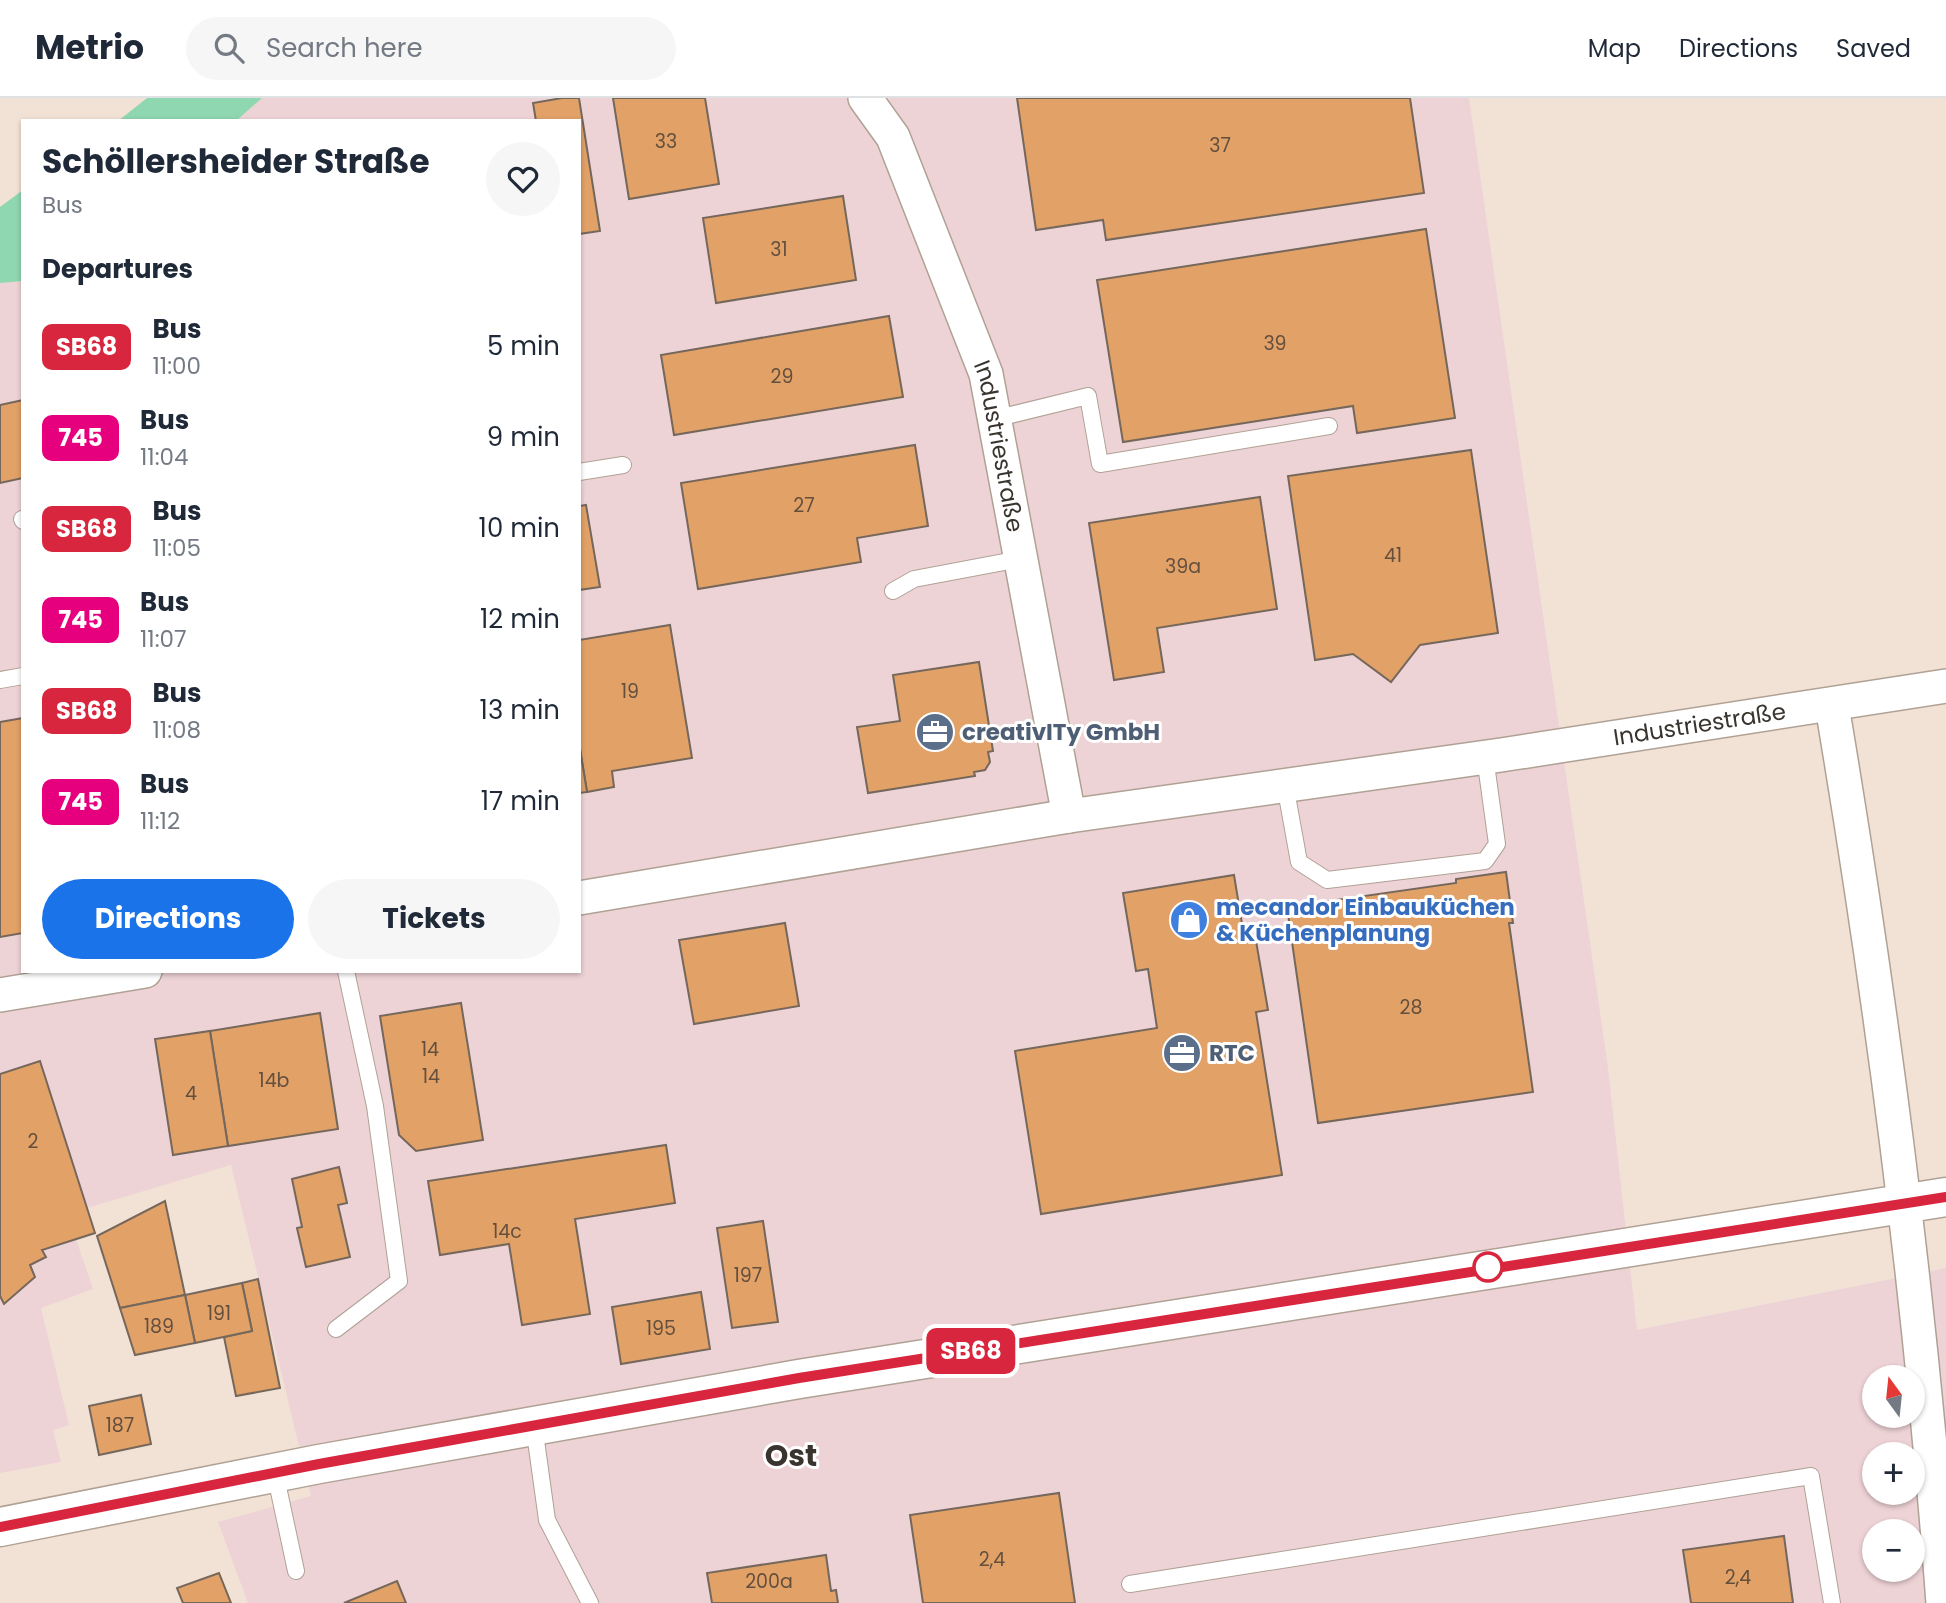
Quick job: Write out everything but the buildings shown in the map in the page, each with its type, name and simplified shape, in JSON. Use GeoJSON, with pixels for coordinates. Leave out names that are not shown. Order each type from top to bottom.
{"type":"FeatureCollection","features":[{"type":"Feature","properties":{"kind":"street","name":"Industriestraße"},"geometry":{"type":"LineString","coordinates":[[865,98],[893,137],[985,374],[1069,816]]}},
{"type":"Feature","properties":{"kind":"street","name":"Industriestraße"},"geometry":{"type":"LineString","coordinates":[[581,898],[1069,816],[1832,706],[1946,685]]}},
{"type":"Feature","properties":{"kind":"street"},"geometry":{"type":"LineString","coordinates":[[1832,706],[1860,875],[1924,1379],[1942,1539],[1943,1603]]}},
{"type":"Feature","properties":{"kind":"street"},"geometry":{"type":"LineString","coordinates":[[0,995],[133,973]]}},
{"type":"Feature","properties":{"kind":"street"},"geometry":{"type":"LineString","coordinates":[[0,1527],[275,1473],[799,1378],[1946,1197]]}},
{"type":"Feature","properties":{"kind":"lane"},"geometry":{"type":"LineString","coordinates":[[994,419],[1088,396],[1100,464],[1329,426]]}},
{"type":"Feature","properties":{"kind":"lane"},"geometry":{"type":"LineString","coordinates":[[581,472],[623,465]]}},
{"type":"Feature","properties":{"kind":"lane"},"geometry":{"type":"LineString","coordinates":[[893,591],[914,579],[1020,559]]}},
{"type":"Feature","properties":{"kind":"lane"},"geometry":{"type":"LineString","coordinates":[[0,680],[21,676]]}},
{"type":"Feature","properties":{"kind":"lane"},"geometry":{"type":"LineString","coordinates":[[1285,785],[1299,862],[1327,880],[1485,861],[1497,844],[1485,757]]}},
{"type":"Feature","properties":{"kind":"lane"},"geometry":{"type":"LineString","coordinates":[[336,1329],[399,1281],[375,1106],[346,973]]}},
{"type":"Feature","properties":{"kind":"lane"},"geometry":{"type":"LineString","coordinates":[[534,1426],[547,1520],[590,1603]]}},
{"type":"Feature","properties":{"kind":"lane"},"geometry":{"type":"LineString","coordinates":[[275,1473],[296,1571]]}},
{"type":"Feature","properties":{"kind":"lane"},"geometry":{"type":"LineString","coordinates":[[1130,1584],[1811,1476],[1832,1603]]}},
{"type":"Feature","properties":{"kind":"shaded area"},"geometry":{"type":"Polygon","coordinates":[[[262,98],[1469,98],[1608,1068],[1637,1330],[1946,1268],[1946,1603],[248,1603],[218,1522],[311,1496],[231,1165],[87,1208],[95,1233],[76,1239],[93,1289],[41,1308],[69,1425],[53,1430],[61,1462],[0,1473],[0,283],[21,281],[21,973],[581,973],[581,119],[238,119],[262,98]]]}},
{"type":"Feature","properties":{"kind":"green space"},"geometry":{"type":"Polygon","coordinates":[[[147,98],[262,98],[238,119],[121,119],[147,98]]]}},
{"type":"Feature","properties":{"kind":"green space"},"geometry":{"type":"Polygon","coordinates":[[[21,191],[21,281],[0,283],[0,207],[21,191]]]}},
{"type":"Feature","properties":{"kind":"bus line","name":"SB68"},"geometry":{"type":"LineString","coordinates":[[0,1527],[319,1464],[799,1378],[1488,1267],[1946,1197]]}},
{"type":"Feature","properties":{"kind":"place","name":"creativITy GmbH"},"geometry":{"type":"Point","coordinates":[935,732]}},
{"type":"Feature","properties":{"kind":"place","name":"mecandor Einbauküchen & Küchenplanung"},"geometry":{"type":"Point","coordinates":[1189,920]}},
{"type":"Feature","properties":{"kind":"place","name":"RTC"},"geometry":{"type":"Point","coordinates":[1182,1053]}},
{"type":"Feature","properties":{"kind":"district","name":"Ost"},"geometry":{"type":"Point","coordinates":[791,1456]}}]}
